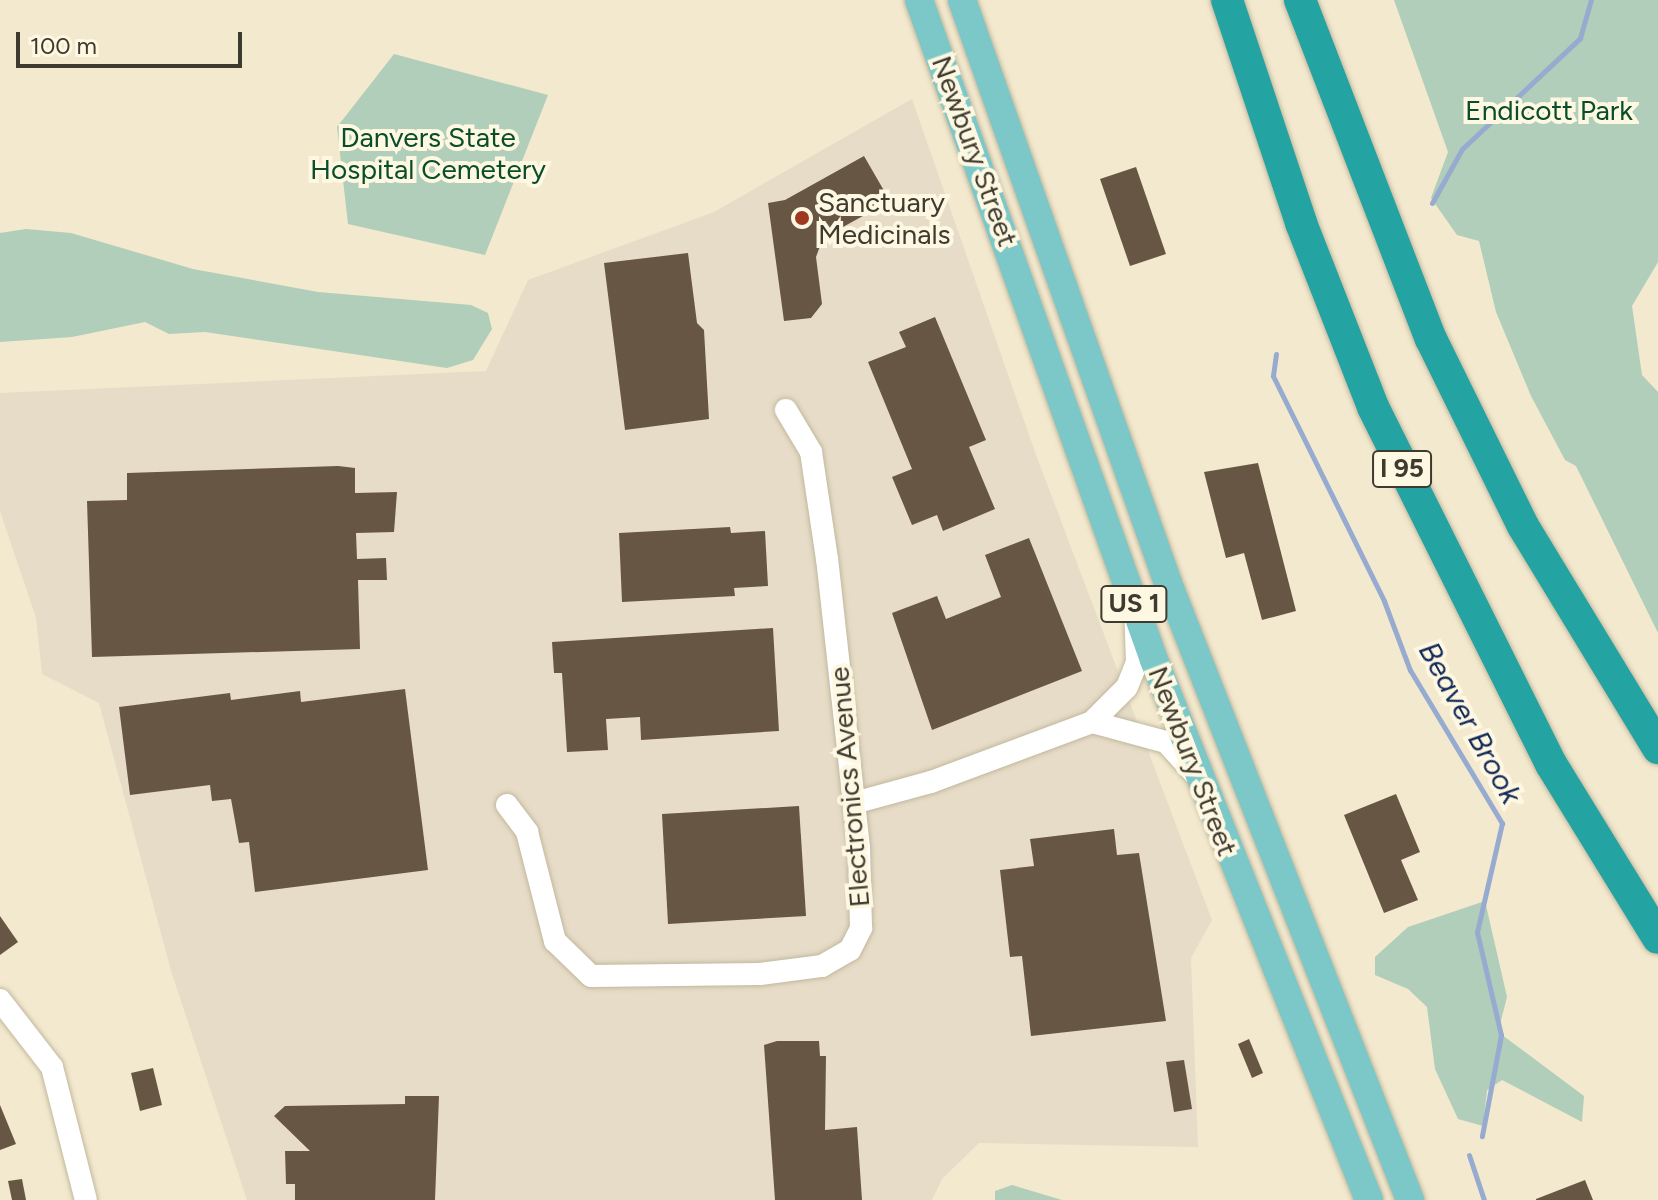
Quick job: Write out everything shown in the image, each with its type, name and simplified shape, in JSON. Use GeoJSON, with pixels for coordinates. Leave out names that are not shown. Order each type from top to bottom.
{"type":"FeatureCollection","features":[{"type":"Feature","properties":{"kind":"highway","name":"I 95"},"geometry":{"type":"LineString","coordinates":[[1227,0],[1296,210],[1373,407],[1522,710],[1658,938]]}},
{"type":"Feature","properties":{"kind":"highway"},"geometry":{"type":"LineString","coordinates":[[1300,0],[1431,339],[1523,526],[1658,748]]}},
{"type":"Feature","properties":{"kind":"highway"},"geometry":{"type":"LineString","coordinates":[[1640,909],[1658,948]]}},
{"type":"Feature","properties":{"kind":"main road","name":"Newbury Street"},"geometry":{"type":"LineString","coordinates":[[919,0],[1201,782],[1369,1200]]}},
{"type":"Feature","properties":{"kind":"main road","name":"Newbury Street"},"geometry":{"type":"LineString","coordinates":[[962,0],[1173,597],[1410,1200]]}},
{"type":"Feature","properties":{"kind":"street","name":"Electronics Avenue"},"geometry":{"type":"LineString","coordinates":[[507,805],[527,832],[555,941],[580,969],[604,980],[760,974],[822,966],[850,950],[863,906],[817,486],[811,452],[786,410]]}},
{"type":"Feature","properties":{"kind":"street"},"geometry":{"type":"LineString","coordinates":[[854,803],[931,782],[1092,722],[1132,677],[1136,608]]}},
{"type":"Feature","properties":{"kind":"street"},"geometry":{"type":"LineString","coordinates":[[1092,722],[1166,742],[1201,782]]}},
{"type":"Feature","properties":{"kind":"street"},"geometry":{"type":"LineString","coordinates":[[0,1000],[52,1067],[86,1200]]}},
{"type":"Feature","properties":{"kind":"shaded area"},"geometry":{"type":"Polygon","coordinates":[[[912,99],[1035,452],[1212,920],[1191,958],[1198,1147],[979,1143],[942,1179],[932,1200],[247,1200],[172,974],[99,703],[42,674],[36,618],[0,511],[0,393],[486,371],[528,280],[714,212],[912,99]]]}},
{"type":"Feature","properties":{"kind":"green space","name":"Endicott Park"},"geometry":{"type":"Polygon","coordinates":[[[1394,0],[1658,0],[1658,262],[1632,306],[1642,375],[1658,392],[1658,633],[1576,466],[1565,460],[1531,396],[1496,312],[1479,241],[1457,235],[1431,198],[1448,152],[1394,0]]]}},
{"type":"Feature","properties":{"kind":"green space","name":"Danvers State Hospital Cemetery"},"geometry":{"type":"Polygon","coordinates":[[[394,54],[548,95],[485,255],[348,224],[337,127],[394,54]]]}},
{"type":"Feature","properties":{"kind":"green space"},"geometry":{"type":"Polygon","coordinates":[[[26,229],[71,233],[193,269],[318,292],[471,305],[488,313],[492,329],[473,360],[447,368],[205,332],[169,334],[145,322],[72,337],[0,342],[0,233],[26,229]]]}},
{"type":"Feature","properties":{"kind":"green space"},"geometry":{"type":"Polygon","coordinates":[[[1485,901],[1507,997],[1498,1032],[1584,1096],[1582,1122],[1502,1080],[1487,1090],[1483,1126],[1458,1119],[1435,1069],[1427,1007],[1408,989],[1375,975],[1375,957],[1408,927],[1485,901]]]}},
{"type":"Feature","properties":{"kind":"green space"},"geometry":{"type":"Polygon","coordinates":[[[1012,1185],[1062,1200],[995,1200],[995,1191],[1012,1185]]]}},
{"type":"Feature","properties":{"kind":"building"},"geometry":{"type":"Polygon","coordinates":[[[864,156],[890,201],[823,238],[816,257],[822,304],[811,318],[784,321],[768,203],[785,200],[864,156]]]}},
{"type":"Feature","properties":{"kind":"building"},"geometry":{"type":"Polygon","coordinates":[[[1136,167],[1166,254],[1130,266],[1100,179],[1136,167]]]}},
{"type":"Feature","properties":{"kind":"building"},"geometry":{"type":"Polygon","coordinates":[[[688,253],[697,323],[704,330],[709,419],[625,430],[604,263],[688,253]]]}},
{"type":"Feature","properties":{"kind":"building"},"geometry":{"type":"Polygon","coordinates":[[[935,317],[986,440],[969,447],[995,509],[943,531],[937,515],[912,525],[892,477],[912,469],[868,362],[906,347],[899,332],[935,317]]]}},
{"type":"Feature","properties":{"kind":"building"},"geometry":{"type":"Polygon","coordinates":[[[1258,463],[1296,611],[1262,620],[1244,553],[1226,558],[1204,472],[1258,463]]]}},
{"type":"Feature","properties":{"kind":"building"},"geometry":{"type":"Polygon","coordinates":[[[355,468],[355,493],[397,492],[394,532],[356,533],[357,559],[386,558],[387,580],[358,580],[360,649],[92,657],[87,501],[127,500],[127,473],[355,468]]]}},
{"type":"Feature","properties":{"kind":"building"},"geometry":{"type":"Polygon","coordinates":[[[730,527],[731,533],[765,531],[768,586],[734,588],[735,596],[622,602],[619,533],[730,527]]]}},
{"type":"Feature","properties":{"kind":"building"},"geometry":{"type":"Polygon","coordinates":[[[1029,538],[1082,671],[932,730],[892,613],[937,596],[946,619],[1001,597],[985,555],[1029,538]]]}},
{"type":"Feature","properties":{"kind":"building"},"geometry":{"type":"Polygon","coordinates":[[[773,628],[779,731],[641,740],[640,717],[606,719],[608,750],[567,752],[562,673],[554,673],[552,642],[773,628]]]}},
{"type":"Feature","properties":{"kind":"building"},"geometry":{"type":"Polygon","coordinates":[[[405,689],[428,870],[255,892],[249,842],[239,843],[231,799],[212,801],[210,785],[130,795],[119,707],[230,693],[231,700],[300,691],[301,702],[405,689]]]}},
{"type":"Feature","properties":{"kind":"building"},"geometry":{"type":"Polygon","coordinates":[[[1396,794],[1420,852],[1401,860],[1418,900],[1384,913],[1344,815],[1396,794]]]}},
{"type":"Feature","properties":{"kind":"building"},"geometry":{"type":"Polygon","coordinates":[[[799,806],[806,916],[668,924],[662,814],[799,806]]]}},
{"type":"Feature","properties":{"kind":"building"},"geometry":{"type":"Polygon","coordinates":[[[1114,829],[1117,855],[1139,853],[1166,1021],[1031,1036],[1022,956],[1010,957],[1000,870],[1034,866],[1030,839],[1114,829]]]}},
{"type":"Feature","properties":{"kind":"building"},"geometry":{"type":"Polygon","coordinates":[[[0,916],[18,942],[0,955],[0,916]]]}},
{"type":"Feature","properties":{"kind":"building"},"geometry":{"type":"Polygon","coordinates":[[[1249,1039],[1263,1073],[1252,1078],[1238,1044],[1249,1039]]]}},
{"type":"Feature","properties":{"kind":"building"},"geometry":{"type":"Polygon","coordinates":[[[777,1041],[819,1041],[820,1056],[826,1056],[825,1130],[857,1127],[862,1200],[775,1200],[764,1045],[777,1041]]]}},
{"type":"Feature","properties":{"kind":"building"},"geometry":{"type":"Polygon","coordinates":[[[1184,1060],[1192,1109],[1174,1112],[1166,1062],[1184,1060]]]}},
{"type":"Feature","properties":{"kind":"building"},"geometry":{"type":"Polygon","coordinates":[[[153,1068],[162,1105],[140,1111],[131,1073],[153,1068]]]}},
{"type":"Feature","properties":{"kind":"building"},"geometry":{"type":"Polygon","coordinates":[[[405,1096],[439,1096],[435,1200],[295,1200],[295,1184],[286,1184],[285,1151],[310,1151],[274,1116],[285,1106],[405,1104],[405,1096]]]}},
{"type":"Feature","properties":{"kind":"building"},"geometry":{"type":"Polygon","coordinates":[[[0,1105],[16,1144],[0,1150],[0,1105]]]}},
{"type":"Feature","properties":{"kind":"building"},"geometry":{"type":"Polygon","coordinates":[[[22,1179],[26,1200],[12,1200],[8,1181],[22,1179]]]}},
{"type":"Feature","properties":{"kind":"building"},"geometry":{"type":"Polygon","coordinates":[[[1585,1180],[1593,1200],[1536,1200],[1536,1199],[1585,1180]]]}},
{"type":"Feature","properties":{"kind":"waterway","name":"Beaver Brook"},"geometry":{"type":"LineString","coordinates":[[1432,203],[1462,149],[1580,38],[1591,0]]}},
{"type":"Feature","properties":{"kind":"waterway","name":"Beaver Brook"},"geometry":{"type":"LineString","coordinates":[[1276,354],[1273,376],[1384,601],[1410,670],[1502,823],[1477,932],[1501,1035],[1482,1136]]}},
{"type":"Feature","properties":{"kind":"waterway","name":"Beaver Brook"},"geometry":{"type":"LineString","coordinates":[[1469,1155],[1484,1200]]}},
{"type":"Feature","properties":{"kind":"place","name":"Sanctuary Medicinals"},"geometry":{"type":"Point","coordinates":[802,218]}}]}
